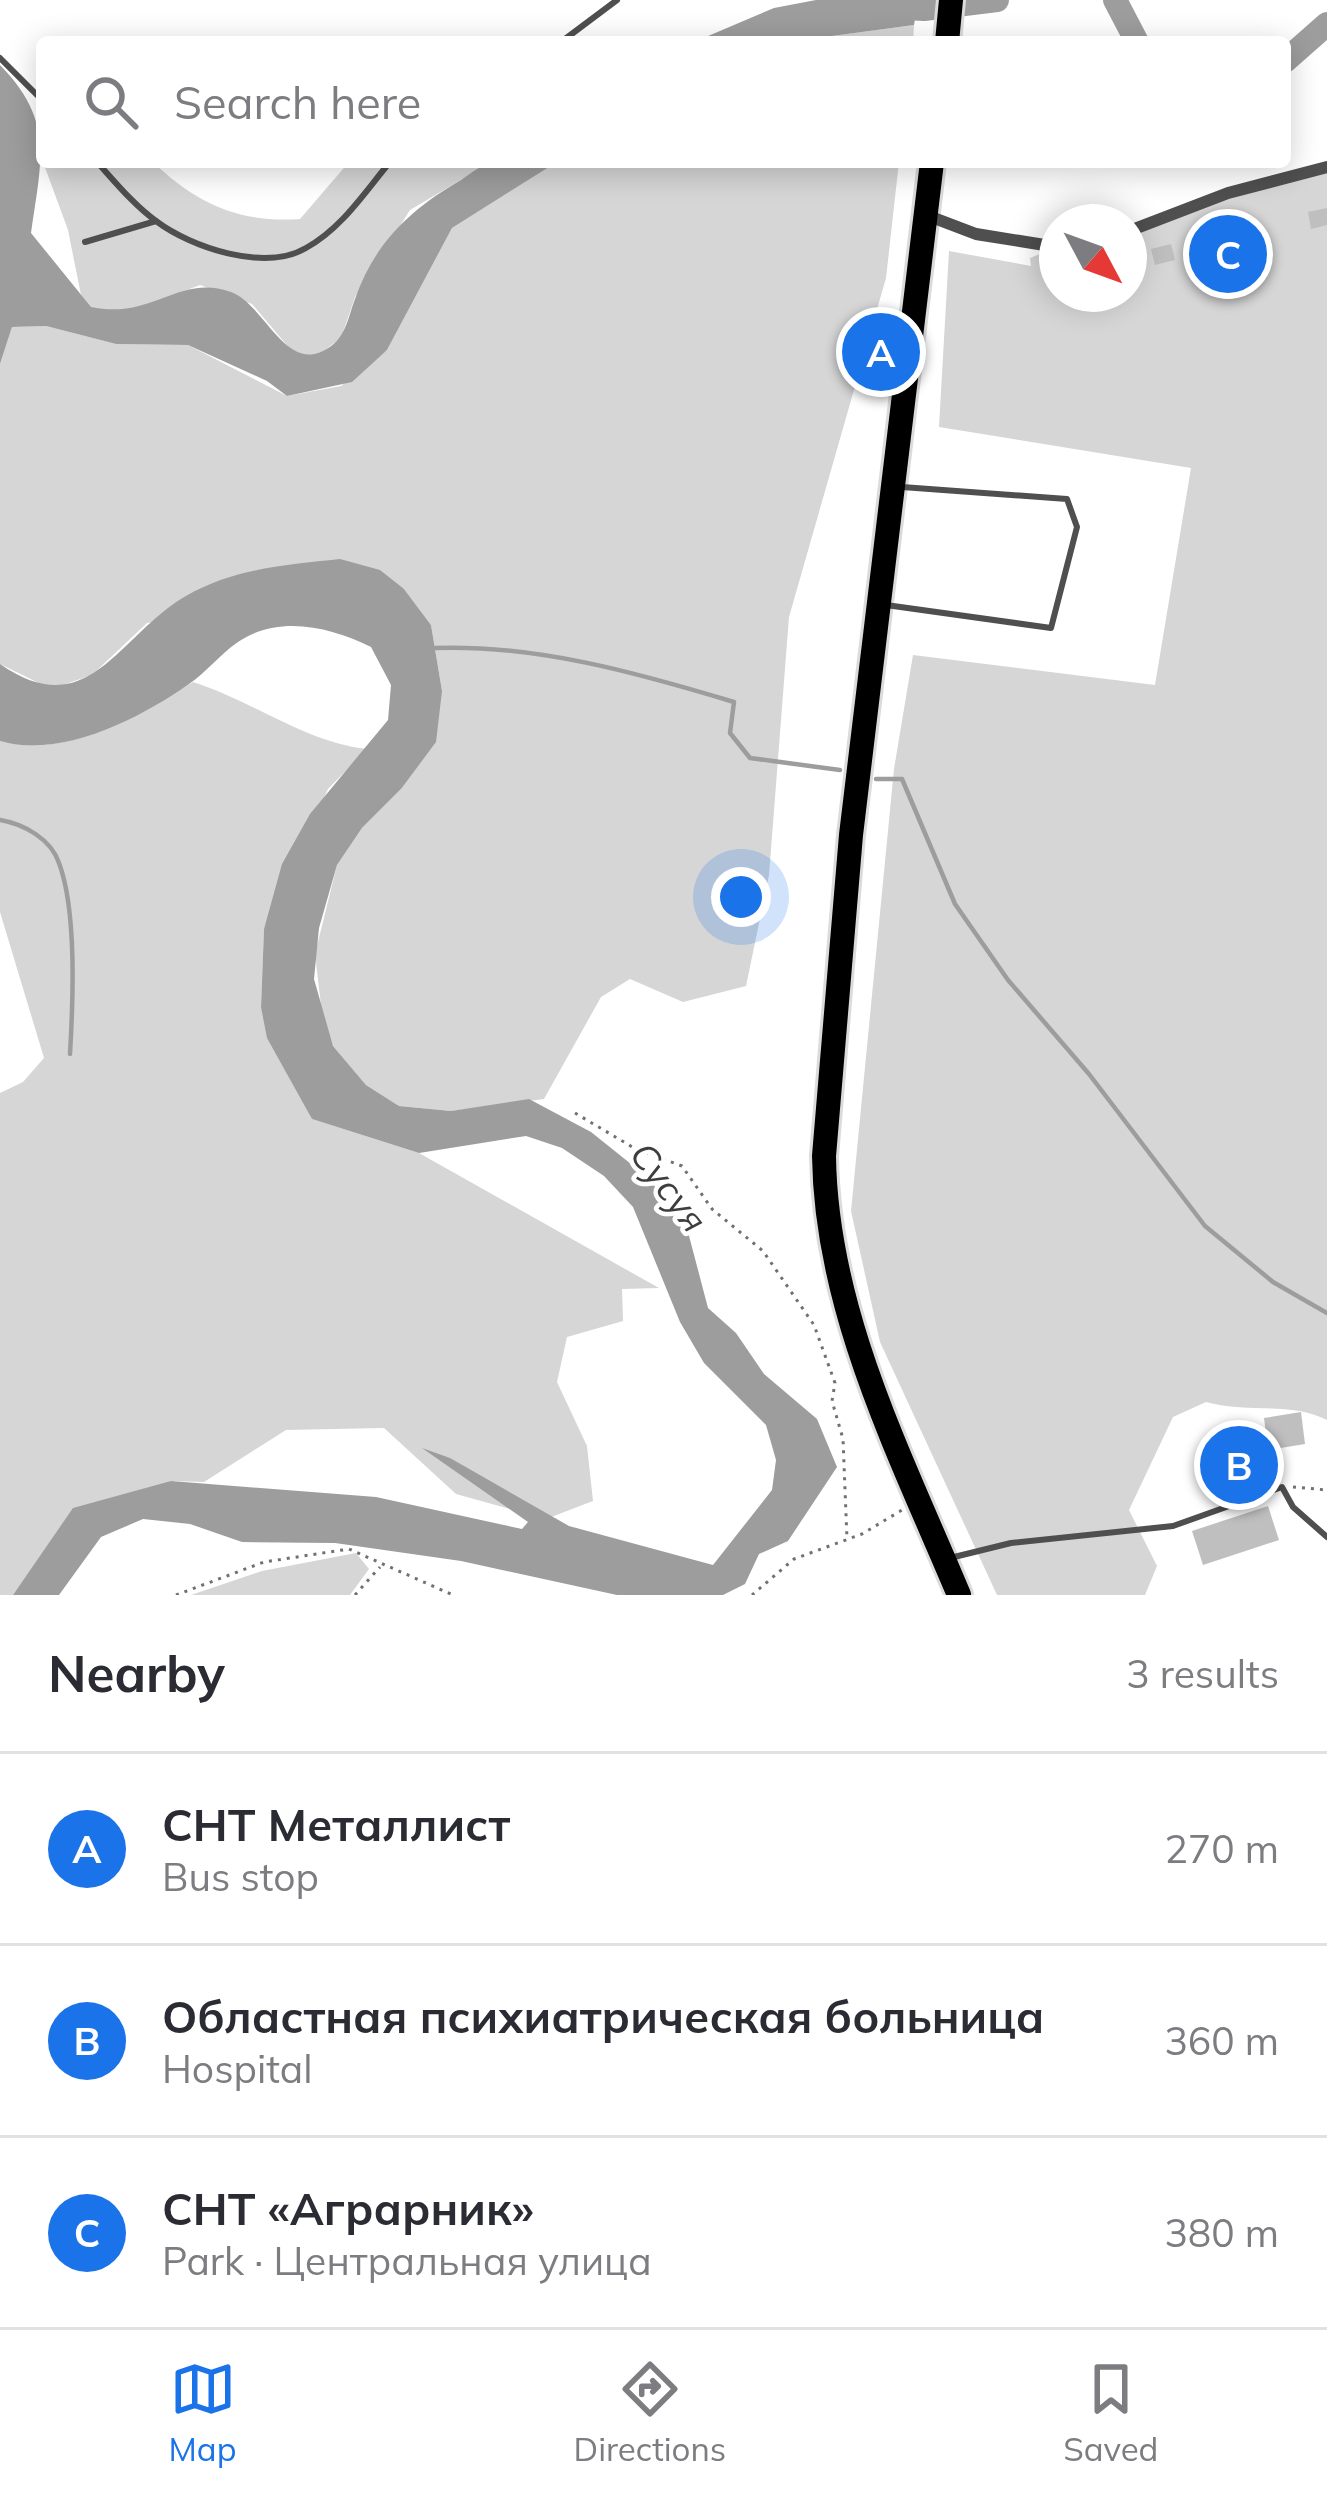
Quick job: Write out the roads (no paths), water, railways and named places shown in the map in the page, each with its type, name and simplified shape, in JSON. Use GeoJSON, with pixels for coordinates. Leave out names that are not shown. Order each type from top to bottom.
{"type":"FeatureCollection","features":[{"type":"Feature","properties":{"kind":"highway"},"geometry":{"type":"LineString","coordinates":[[947,36],[951,0]]}},
{"type":"Feature","properties":{"kind":"highway"},"geometry":{"type":"LineString","coordinates":[[931,168],[851,835],[824,1156],[824,1209],[848,1319],[959,1595]]}},
{"type":"Feature","properties":{"kind":"street"},"geometry":{"type":"LineString","coordinates":[[1147,224],[1228,193],[1327,167]]}},
{"type":"Feature","properties":{"kind":"street"},"geometry":{"type":"LineString","coordinates":[[926,214],[976,234],[1039,244]]}},
{"type":"Feature","properties":{"kind":"lane"},"geometry":{"type":"LineString","coordinates":[[569,36],[617,0]]}},
{"type":"Feature","properties":{"kind":"lane"},"geometry":{"type":"LineString","coordinates":[[0,58],[36,94]]}},
{"type":"Feature","properties":{"kind":"lane"},"geometry":{"type":"LineString","coordinates":[[104,168],[156,221],[211,247],[277,258],[302,251],[330,232],[385,168]]}},
{"type":"Feature","properties":{"kind":"lane"},"geometry":{"type":"LineString","coordinates":[[85,242],[156,221]]}},
{"type":"Feature","properties":{"kind":"lane"},"geometry":{"type":"LineString","coordinates":[[879,604],[1051,628],[1077,527],[1067,499],[892,487]]}},
{"type":"Feature","properties":{"kind":"lane"},"geometry":{"type":"LineString","coordinates":[[944,1560],[1011,1543],[1173,1526],[1282,1487],[1293,1507],[1327,1537]]}},
{"type":"Feature","properties":{"kind":"waterway"},"geometry":{"type":"LineString","coordinates":[[886,7],[924,9],[997,0]]}},
{"type":"Feature","properties":{"kind":"waterway"},"geometry":{"type":"LineString","coordinates":[[1115,0],[1134,36]]}},
{"type":"Feature","properties":{"kind":"waterway"},"geometry":{"type":"LineString","coordinates":[[1291,56],[1327,24]]}},
{"type":"Feature","properties":{"kind":"waterway"},"geometry":{"type":"LineString","coordinates":[[433,648],[548,656],[734,702],[730,733],[750,758],[840,770]]}},
{"type":"Feature","properties":{"kind":"waterway"},"geometry":{"type":"LineString","coordinates":[[876,779],[902,779],[955,904],[1008,980],[1089,1074],[1205,1226],[1273,1282],[1327,1313]]}},
{"type":"Feature","properties":{"kind":"waterway"},"geometry":{"type":"LineString","coordinates":[[0,820],[36,834],[50,847],[65,883],[73,983],[70,1054]]}},
{"type":"Feature","properties":{"kind":"place","name":"СНТ «Аграрник»"},"geometry":{"type":"Point","coordinates":[1228,254]}},
{"type":"Feature","properties":{"kind":"place","name":"СНТ Металлист"},"geometry":{"type":"Point","coordinates":[881,352]}},
{"type":"Feature","properties":{"kind":"place","name":"Областная психиатрическая больница"},"geometry":{"type":"Point","coordinates":[1239,1465]}},
{"type":"Feature","properties":{"kind":"water label","name":"Сусуя"},"geometry":{"type":"Point","coordinates":[669,1187]}}]}
